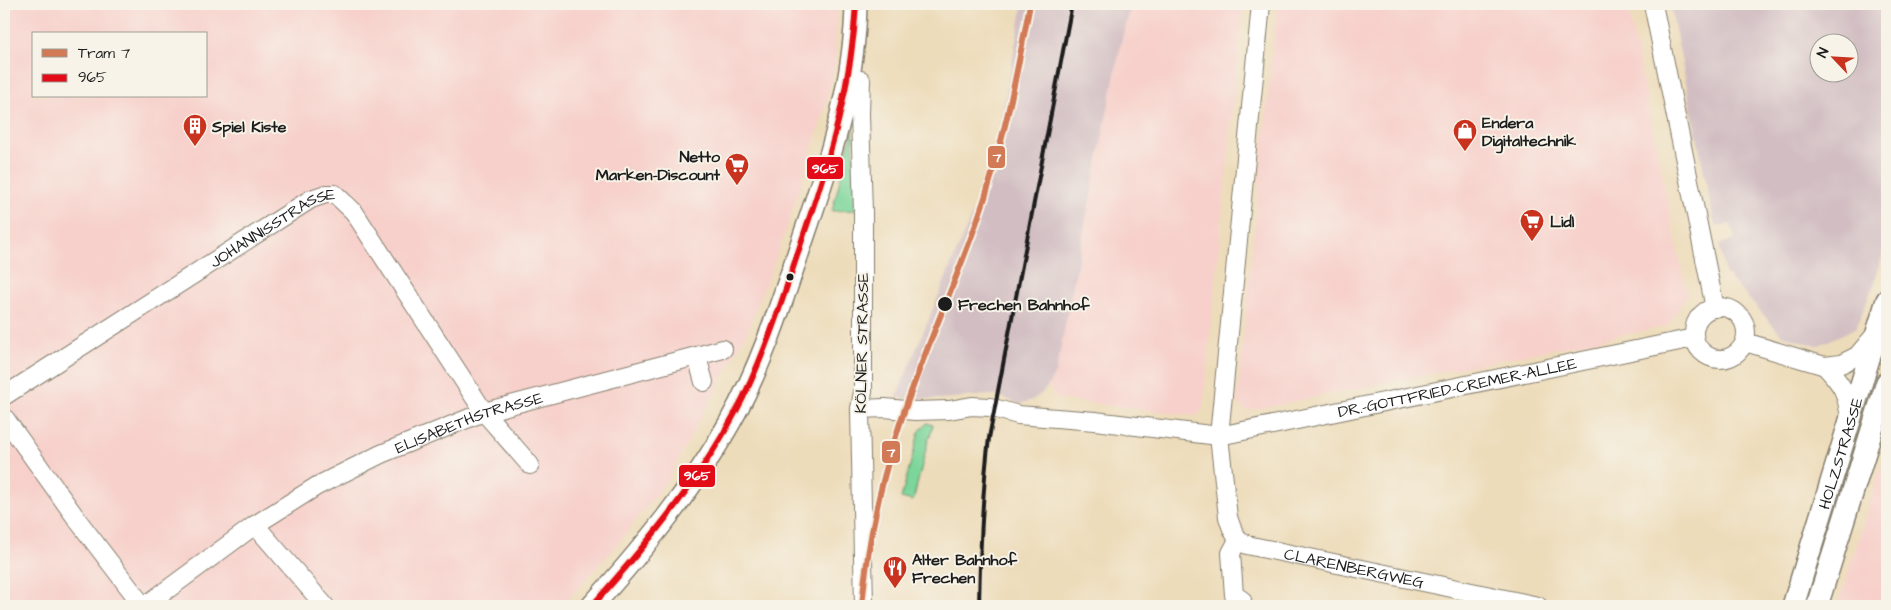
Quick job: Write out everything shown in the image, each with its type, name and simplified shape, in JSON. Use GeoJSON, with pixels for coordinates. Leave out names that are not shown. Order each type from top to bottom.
{"type":"FeatureCollection","features":[{"type":"Feature","properties":{"kind":"main road"},"geometry":{"type":"LineString","coordinates":[[592,606],[633,560],[686,491],[731,422],[753,374],[798,253],[837,132],[849,78],[856,4]]}},
{"type":"Feature","properties":{"kind":"main road","name":"HOLZSTRASSE"},"geometry":{"type":"LineString","coordinates":[[1793,606],[1887,300]]}},
{"type":"Feature","properties":{"kind":"main road","name":"HOLZSTRASSE"},"geometry":{"type":"LineString","coordinates":[[1817,606],[1887,382]]}},
{"type":"Feature","properties":{"kind":"street"},"geometry":{"type":"LineString","coordinates":[[1248,603],[1234,595],[1231,553],[1238,540],[1232,530],[1228,517],[1219,436],[1261,4]]}},
{"type":"Feature","properties":{"kind":"street"},"geometry":{"type":"LineString","coordinates":[[1653,4],[1715,308]]}},
{"type":"Feature","properties":{"kind":"street","name":"KÖLNER STRASSE"},"geometry":{"type":"LineString","coordinates":[[861,80],[863,392],[860,409],[864,606]]}},
{"type":"Feature","properties":{"kind":"street","name":"JOHANNISSTRASSE"},"geometry":{"type":"LineString","coordinates":[[4,396],[311,199],[326,194],[335,194],[354,212],[484,412],[530,465]]}},
{"type":"Feature","properties":{"kind":"street"},"geometry":{"type":"LineString","coordinates":[[1723,307],[1738,314],[1746,330],[1744,342],[1737,353],[1729,358],[1720,360],[1703,354],[1694,338],[1696,322],[1707,311],[1715,308],[1723,307]]}},
{"type":"Feature","properties":{"kind":"street"},"geometry":{"type":"LineString","coordinates":[[1744,342],[1825,366],[1841,364],[1857,356],[1877,332]]}},
{"type":"Feature","properties":{"kind":"street","name":"DR.-GOTTFRIED-CREMER-ALLEE"},"geometry":{"type":"LineString","coordinates":[[860,409],[885,408],[916,411],[990,407],[1018,415],[1095,420],[1219,436],[1694,338]]}},
{"type":"Feature","properties":{"kind":"street","name":"ELISABETHSTRASSE"},"geometry":{"type":"LineString","coordinates":[[144,606],[255,525],[317,486],[381,454],[484,412],[723,349]]}},
{"type":"Feature","properties":{"kind":"street"},"geometry":{"type":"LineString","coordinates":[[696,357],[704,382]]}},
{"type":"Feature","properties":{"kind":"street"},"geometry":{"type":"LineString","coordinates":[[1825,366],[1846,394],[1850,421]]}},
{"type":"Feature","properties":{"kind":"street"},"geometry":{"type":"LineString","coordinates":[[4,417],[79,522],[144,606]]}},
{"type":"Feature","properties":{"kind":"street"},"geometry":{"type":"LineString","coordinates":[[255,525],[325,606]]}},
{"type":"Feature","properties":{"kind":"street","name":"CLARENBERGWEG"},"geometry":{"type":"LineString","coordinates":[[1238,540],[1247,545],[1538,606]]}},
{"type":"Feature","properties":{"kind":"shaded area"},"geometry":{"type":"Polygon","coordinates":[[[4,4],[837,4],[835,65],[825,108],[785,233],[748,330],[668,479],[615,547],[562,606],[4,606],[4,4]]]}},
{"type":"Feature","properties":{"kind":"shaded area"},"geometry":{"type":"Polygon","coordinates":[[[1023,4],[1132,4],[1122,38],[1056,371],[1041,394],[1032,400],[1020,404],[999,396],[988,395],[942,399],[896,398],[981,193],[998,136],[1023,4]]]}},
{"type":"Feature","properties":{"kind":"shaded area"},"geometry":{"type":"Polygon","coordinates":[[[1132,4],[1243,4],[1203,409],[1196,416],[1057,399],[1048,386],[1052,380],[1122,38],[1132,4]]]}},
{"type":"Feature","properties":{"kind":"shaded area"},"geometry":{"type":"Polygon","coordinates":[[[1277,4],[1627,4],[1687,295],[1667,326],[1247,411],[1237,402],[1277,4]]]}},
{"type":"Feature","properties":{"kind":"shaded area"},"geometry":{"type":"Polygon","coordinates":[[[1670,4],[1887,4],[1887,240],[1874,284],[1856,328],[1817,346],[1782,335],[1725,273],[1719,244],[1735,240],[1731,224],[1715,226],[1670,4]]]}},
{"type":"Feature","properties":{"kind":"shaded area"},"geometry":{"type":"Polygon","coordinates":[[[1886,450],[1887,606],[1838,606],[1886,450]]]}},
{"type":"Feature","properties":{"kind":"green space"},"geometry":{"type":"Polygon","coordinates":[[[853,129],[855,210],[832,211],[853,129]]]}},
{"type":"Feature","properties":{"kind":"green space"},"geometry":{"type":"Polygon","coordinates":[[[927,423],[933,425],[913,501],[901,498],[919,432],[927,423]]]}},
{"type":"Feature","properties":{"kind":"railway"},"geometry":{"type":"LineString","coordinates":[[979,606],[982,522],[989,438],[1072,4]]}},
{"type":"Feature","properties":{"kind":"tram line","name":"7"},"geometry":{"type":"LineString","coordinates":[[862,606],[874,520],[884,478],[914,382],[966,251],[985,197],[1008,115],[1030,4]]}},
{"type":"Feature","properties":{"kind":"transit line","name":"965"},"geometry":{"type":"LineString","coordinates":[[592,606],[655,532],[693,481],[728,426],[752,378],[785,293],[832,146],[850,62],[856,4]]}},
{"type":"Feature","properties":{"kind":"place","name":"Spiel Kiste"},"geometry":{"type":"Point","coordinates":[195,147]}},
{"type":"Feature","properties":{"kind":"place","name":"Endera Digitaltechnik"},"geometry":{"type":"Point","coordinates":[1465,152]}},
{"type":"Feature","properties":{"kind":"place","name":"Netto Marken-Discount"},"geometry":{"type":"Point","coordinates":[737,186]}},
{"type":"Feature","properties":{"kind":"place","name":"Lidl"},"geometry":{"type":"Point","coordinates":[1532,242]}},
{"type":"Feature","properties":{"kind":"place","name":"Frechen Bahnhof"},"geometry":{"type":"Point","coordinates":[945,304]}},
{"type":"Feature","properties":{"kind":"place","name":"Alter Bahnhof Frechen"},"geometry":{"type":"Point","coordinates":[895,589]}}]}
